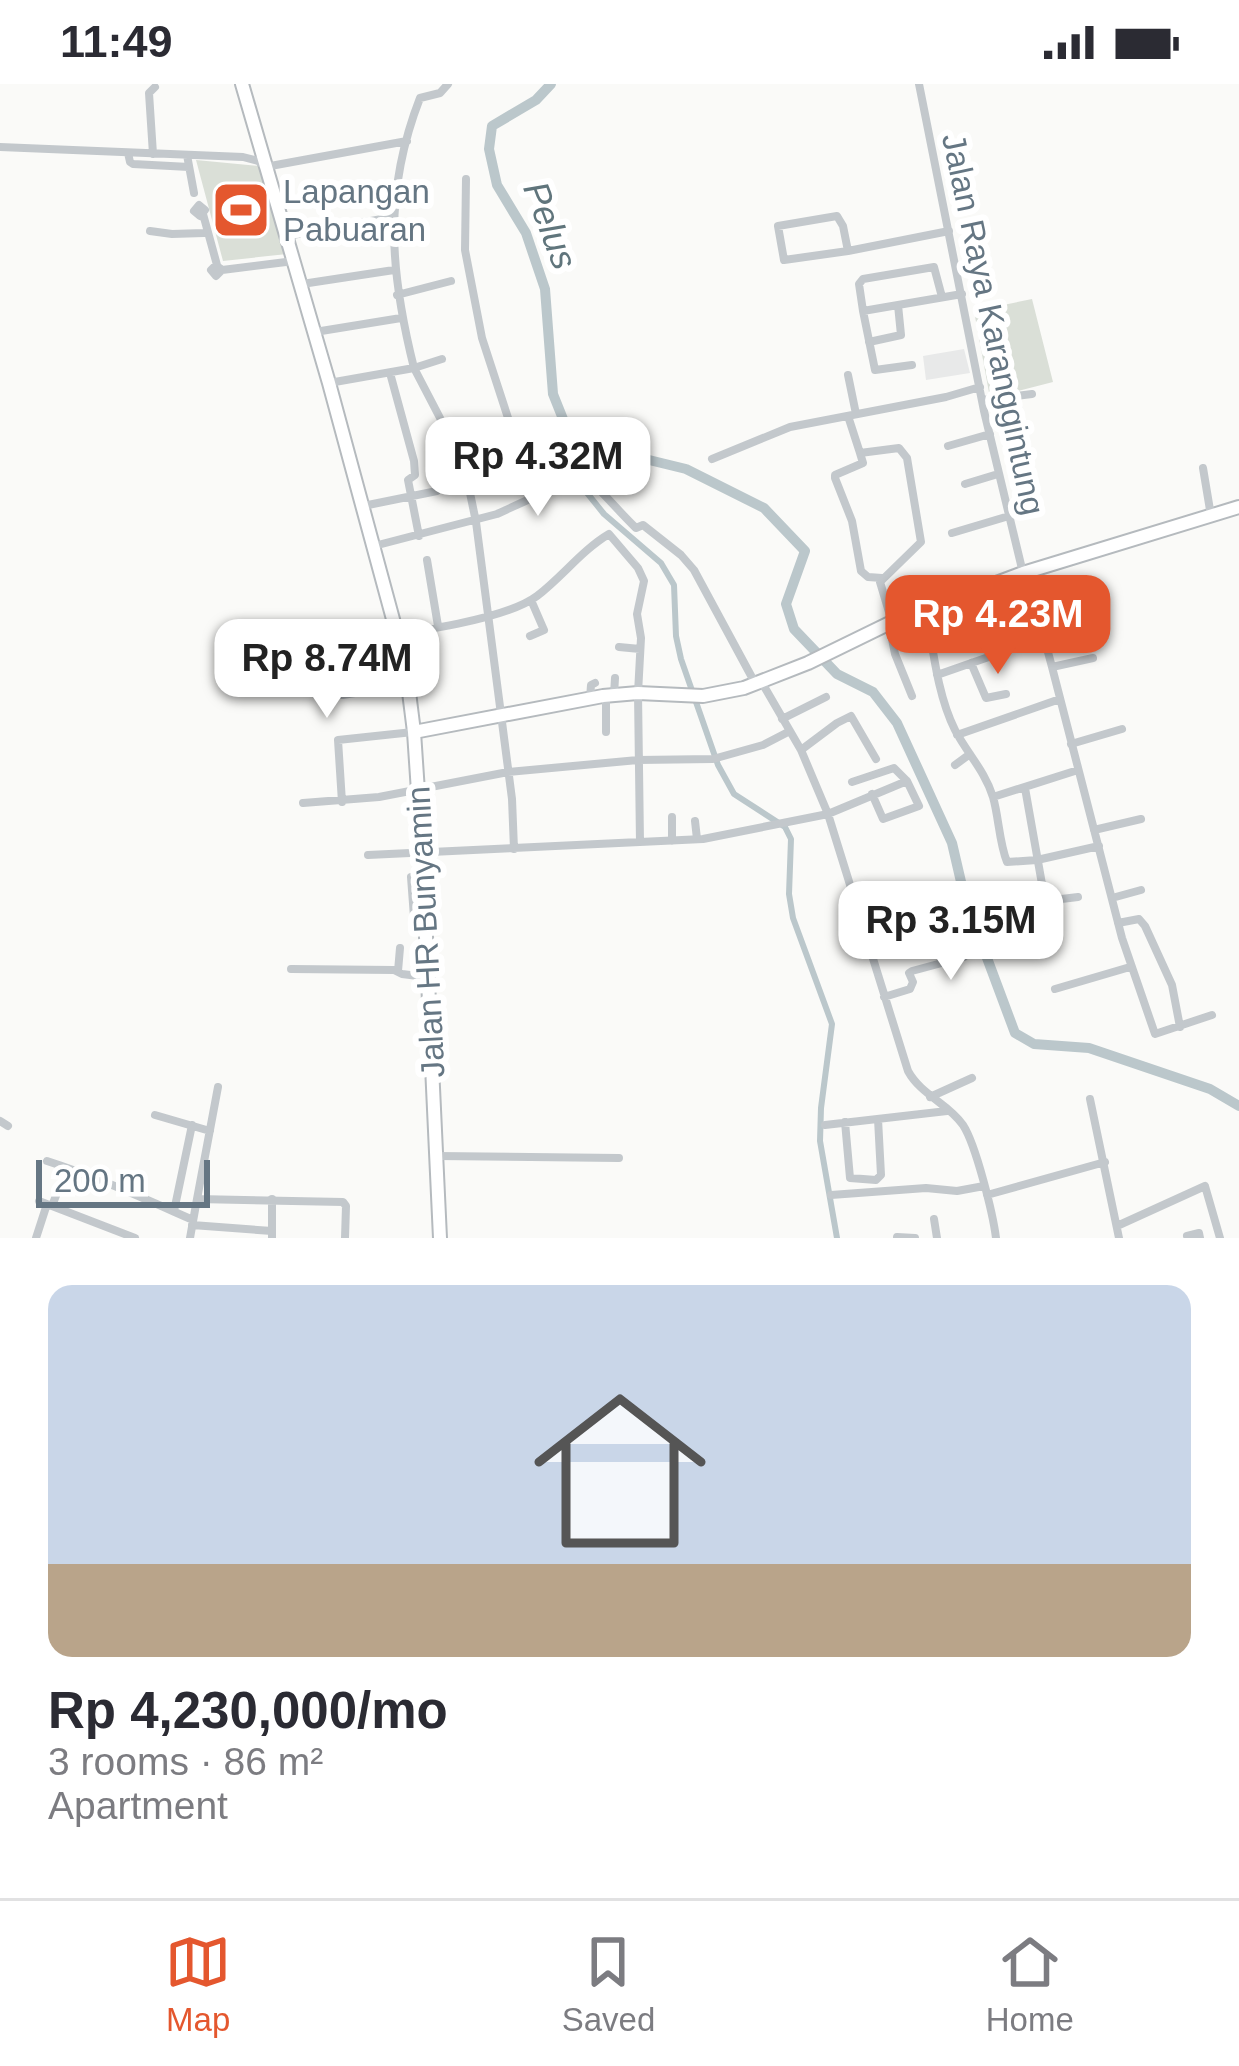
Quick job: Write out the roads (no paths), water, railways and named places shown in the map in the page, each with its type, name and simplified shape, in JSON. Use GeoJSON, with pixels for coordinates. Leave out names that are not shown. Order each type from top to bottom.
{"type":"FeatureCollection","features":[{"type":"Feature","properties":{"kind":"main road","name":"Jalan HR Bunyamin"},"geometry":{"type":"LineString","coordinates":[[242,84],[302,284],[408,684],[422,850],[440,1238]]}},
{"type":"Feature","properties":{"kind":"main road"},"geometry":{"type":"LineString","coordinates":[[415,732],[601,693],[722,693],[808,663],[944,597],[1239,507]]}},
{"type":"Feature","properties":{"kind":"street"},"geometry":{"type":"LineString","coordinates":[[448,84],[440,93],[420,98],[407,141],[393,217],[394,270],[414,368],[464,464],[500,691],[514,849]]}},
{"type":"Feature","properties":{"kind":"street","name":"Jalan Raya Karanggintung"},"geometry":{"type":"LineString","coordinates":[[919,84],[998,473],[1130,967],[1155,1034],[1180,1027]]}},
{"type":"Feature","properties":{"kind":"street"},"geometry":{"type":"LineString","coordinates":[[153,154],[149,93],[155,87]]}},
{"type":"Feature","properties":{"kind":"street"},"geometry":{"type":"LineString","coordinates":[[243,157],[253,149],[257,136]]}},
{"type":"Feature","properties":{"kind":"street"},"geometry":{"type":"LineString","coordinates":[[0,148],[243,157],[265,167],[407,141]]}},
{"type":"Feature","properties":{"kind":"street"},"geometry":{"type":"LineString","coordinates":[[128,153],[133,164],[189,167]]}},
{"type":"Feature","properties":{"kind":"street"},"geometry":{"type":"LineString","coordinates":[[187,155],[194,193]]}},
{"type":"Feature","properties":{"kind":"street"},"geometry":{"type":"LineString","coordinates":[[466,179],[465,250],[482,338],[506,415],[517,434],[575,467],[636,527],[643,524],[692,567],[801,749],[828,814],[908,1071],[963,1125],[995,1238]]}},
{"type":"Feature","properties":{"kind":"street"},"geometry":{"type":"LineString","coordinates":[[201,215],[217,267],[204,233],[201,215]]}},
{"type":"Feature","properties":{"kind":"street"},"geometry":{"type":"LineString","coordinates":[[848,251],[837,216],[778,226],[784,260],[848,251],[950,231]]}},
{"type":"Feature","properties":{"kind":"street"},"geometry":{"type":"LineString","coordinates":[[287,236],[393,217]]}},
{"type":"Feature","properties":{"kind":"street"},"geometry":{"type":"LineString","coordinates":[[150,231],[204,233]]}},
{"type":"Feature","properties":{"kind":"street"},"geometry":{"type":"LineString","coordinates":[[217,267],[295,261]]}},
{"type":"Feature","properties":{"kind":"street"},"geometry":{"type":"LineString","coordinates":[[912,365],[877,371],[874,367],[860,280],[934,266],[942,297]]}},
{"type":"Feature","properties":{"kind":"street"},"geometry":{"type":"LineString","coordinates":[[302,284],[394,270]]}},
{"type":"Feature","properties":{"kind":"street"},"geometry":{"type":"LineString","coordinates":[[397,295],[451,281]]}},
{"type":"Feature","properties":{"kind":"street"},"geometry":{"type":"LineString","coordinates":[[863,311],[962,294]]}},
{"type":"Feature","properties":{"kind":"street"},"geometry":{"type":"LineString","coordinates":[[869,342],[902,334],[898,305]]}},
{"type":"Feature","properties":{"kind":"street"},"geometry":{"type":"LineString","coordinates":[[315,332],[401,318]]}},
{"type":"Feature","properties":{"kind":"street"},"geometry":{"type":"LineString","coordinates":[[329,383],[390,374],[442,359]]}},
{"type":"Feature","properties":{"kind":"street"},"geometry":{"type":"LineString","coordinates":[[390,374],[416,470],[408,481],[418,536]]}},
{"type":"Feature","properties":{"kind":"street"},"geometry":{"type":"LineString","coordinates":[[848,375],[863,463],[835,477],[852,520],[861,571],[882,578]]}},
{"type":"Feature","properties":{"kind":"street"},"geometry":{"type":"LineString","coordinates":[[712,459],[776,431],[980,387]]}},
{"type":"Feature","properties":{"kind":"street"},"geometry":{"type":"LineString","coordinates":[[982,400],[1032,394]]}},
{"type":"Feature","properties":{"kind":"street"},"geometry":{"type":"LineString","coordinates":[[948,446],[990,434]]}},
{"type":"Feature","properties":{"kind":"street"},"geometry":{"type":"LineString","coordinates":[[860,453],[891,447],[899,448],[907,458],[921,542],[882,578],[880,587],[895,654],[912,696]]}},
{"type":"Feature","properties":{"kind":"street"},"geometry":{"type":"LineString","coordinates":[[363,506],[436,491],[464,464]]}},
{"type":"Feature","properties":{"kind":"street"},"geometry":{"type":"LineString","coordinates":[[374,546],[476,522],[532,498],[575,467]]}},
{"type":"Feature","properties":{"kind":"street"},"geometry":{"type":"LineString","coordinates":[[1203,468],[1211,515]]}},
{"type":"Feature","properties":{"kind":"street"},"geometry":{"type":"LineString","coordinates":[[965,484],[998,473]]}},
{"type":"Feature","properties":{"kind":"street"},"geometry":{"type":"LineString","coordinates":[[952,533],[1009,516]]}},
{"type":"Feature","properties":{"kind":"street"},"geometry":{"type":"LineString","coordinates":[[342,642],[514,609],[609,534],[644,581],[637,614],[640,842]]}},
{"type":"Feature","properties":{"kind":"street"},"geometry":{"type":"LineString","coordinates":[[427,560],[438,626]]}},
{"type":"Feature","properties":{"kind":"street"},"geometry":{"type":"LineString","coordinates":[[919,591],[937,675],[957,735],[984,773],[993,797],[1007,862],[1099,846]]}},
{"type":"Feature","properties":{"kind":"street"},"geometry":{"type":"LineString","coordinates":[[530,636],[544,630],[531,600]]}},
{"type":"Feature","properties":{"kind":"street"},"geometry":{"type":"LineString","coordinates":[[1040,623],[1055,618]]}},
{"type":"Feature","properties":{"kind":"street"},"geometry":{"type":"LineString","coordinates":[[937,675],[1043,638]]}},
{"type":"Feature","properties":{"kind":"street"},"geometry":{"type":"LineString","coordinates":[[619,647],[640,650]]}},
{"type":"Feature","properties":{"kind":"street"},"geometry":{"type":"LineString","coordinates":[[1052,667],[1093,658]]}},
{"type":"Feature","properties":{"kind":"street"},"geometry":{"type":"LineString","coordinates":[[971,663],[986,698],[1006,694]]}},
{"type":"Feature","properties":{"kind":"street"},"geometry":{"type":"LineString","coordinates":[[606,732],[601,693],[615,677]]}},
{"type":"Feature","properties":{"kind":"street"},"geometry":{"type":"LineString","coordinates":[[343,695],[408,684]]}},
{"type":"Feature","properties":{"kind":"street"},"geometry":{"type":"LineString","coordinates":[[782,719],[826,697]]}},
{"type":"Feature","properties":{"kind":"street"},"geometry":{"type":"LineString","coordinates":[[957,735],[1060,699]]}},
{"type":"Feature","properties":{"kind":"street"},"geometry":{"type":"LineString","coordinates":[[801,749],[851,716],[876,759]]}},
{"type":"Feature","properties":{"kind":"street"},"geometry":{"type":"LineString","coordinates":[[1071,744],[1122,729]]}},
{"type":"Feature","properties":{"kind":"street"},"geometry":{"type":"LineString","coordinates":[[303,803],[342,802],[508,772],[638,760],[717,759],[790,731]]}},
{"type":"Feature","properties":{"kind":"street"},"geometry":{"type":"LineString","coordinates":[[342,802],[338,740],[415,732]]}},
{"type":"Feature","properties":{"kind":"street"},"geometry":{"type":"LineString","coordinates":[[955,765],[970,754]]}},
{"type":"Feature","properties":{"kind":"street"},"geometry":{"type":"LineString","coordinates":[[852,782],[894,767],[907,781],[917,808],[883,819],[872,794]]}},
{"type":"Feature","properties":{"kind":"street"},"geometry":{"type":"LineString","coordinates":[[993,797],[1078,770]]}},
{"type":"Feature","properties":{"kind":"street"},"geometry":{"type":"LineString","coordinates":[[368,855],[697,839],[828,814],[907,781]]}},
{"type":"Feature","properties":{"kind":"street"},"geometry":{"type":"LineString","coordinates":[[1025,788],[1045,901],[1078,897]]}},
{"type":"Feature","properties":{"kind":"street"},"geometry":{"type":"LineString","coordinates":[[672,817],[672,841]]}},
{"type":"Feature","properties":{"kind":"street"},"geometry":{"type":"LineString","coordinates":[[1094,830],[1141,819]]}},
{"type":"Feature","properties":{"kind":"street"},"geometry":{"type":"LineString","coordinates":[[695,821],[697,839]]}},
{"type":"Feature","properties":{"kind":"street"},"geometry":{"type":"LineString","coordinates":[[1112,898],[1141,890]]}},
{"type":"Feature","properties":{"kind":"street"},"geometry":{"type":"LineString","coordinates":[[1118,923],[1138,919],[1145,926],[1172,985],[1180,1027],[1212,1015]]}},
{"type":"Feature","properties":{"kind":"street"},"geometry":{"type":"LineString","coordinates":[[884,997],[910,988],[912,971],[964,957],[959,934]]}},
{"type":"Feature","properties":{"kind":"street"},"geometry":{"type":"LineString","coordinates":[[398,971],[400,948]]}},
{"type":"Feature","properties":{"kind":"street"},"geometry":{"type":"LineString","coordinates":[[1055,989],[1130,967]]}},
{"type":"Feature","properties":{"kind":"street"},"geometry":{"type":"LineString","coordinates":[[291,969],[426,976]]}},
{"type":"Feature","properties":{"kind":"street"},"geometry":{"type":"LineString","coordinates":[[930,1097],[972,1078]]}},
{"type":"Feature","properties":{"kind":"street"},"geometry":{"type":"LineString","coordinates":[[190,1238],[218,1087]]}},
{"type":"Feature","properties":{"kind":"street"},"geometry":{"type":"LineString","coordinates":[[1090,1099],[1119,1238]]}},
{"type":"Feature","properties":{"kind":"street"},"geometry":{"type":"LineString","coordinates":[[825,1125],[947,1111]]}},
{"type":"Feature","properties":{"kind":"street"},"geometry":{"type":"LineString","coordinates":[[155,1115],[210,1130]]}},
{"type":"Feature","properties":{"kind":"street"},"geometry":{"type":"LineString","coordinates":[[845,1123],[850,1178],[875,1180],[881,1175],[878,1119]]}},
{"type":"Feature","properties":{"kind":"street"},"geometry":{"type":"LineString","coordinates":[[174,1211],[192,1126]]}},
{"type":"Feature","properties":{"kind":"street"},"geometry":{"type":"LineString","coordinates":[[437,1156],[619,1158]]}},
{"type":"Feature","properties":{"kind":"street"},"geometry":{"type":"LineString","coordinates":[[47,1161],[192,1222],[272,1235],[272,1199]]}},
{"type":"Feature","properties":{"kind":"street"},"geometry":{"type":"LineString","coordinates":[[831,1195],[926,1188],[985,1191],[1105,1162]]}},
{"type":"Feature","properties":{"kind":"street"},"geometry":{"type":"LineString","coordinates":[[1117,1226],[1205,1186],[1218,1238]]}},
{"type":"Feature","properties":{"kind":"street"},"geometry":{"type":"LineString","coordinates":[[36,1238],[46,1204],[57,1193]]}},
{"type":"Feature","properties":{"kind":"street"},"geometry":{"type":"LineString","coordinates":[[197,1199],[343,1202],[345,1238]]}},
{"type":"Feature","properties":{"kind":"street"},"geometry":{"type":"LineString","coordinates":[[46,1204],[135,1238]]}},
{"type":"Feature","properties":{"kind":"street"},"geometry":{"type":"LineString","coordinates":[[934,1219],[937,1238]]}},
{"type":"Feature","properties":{"kind":"street"},"geometry":{"type":"LineString","coordinates":[[1175,1238],[1199,1233],[1200,1238]]}},
{"type":"Feature","properties":{"kind":"street"},"geometry":{"type":"LineString","coordinates":[[897,1237],[915,1238]]}},
{"type":"Feature","properties":{"kind":"waterway","name":"Pelus"},"geometry":{"type":"LineString","coordinates":[[551,84],[536,100],[492,126],[489,149],[497,185],[526,233],[545,289],[553,394],[565,424],[585,442],[686,469],[764,508],[805,551],[786,604],[794,629],[837,674],[873,692],[897,723],[952,843],[965,899],[1015,1033],[1034,1044],[1089,1048],[1210,1089],[1239,1106]]}},
{"type":"Feature","properties":{"kind":"waterway"},"geometry":{"type":"LineString","coordinates":[[565,424],[561,449],[571,473],[604,514],[661,563],[674,585],[681,659],[718,765],[734,794],[785,827],[791,839],[793,918],[832,1024],[820,1141],[837,1238]]}},
{"type":"Feature","properties":{"kind":"place","name":"Lapangan Pabuaran"},"geometry":{"type":"Point","coordinates":[241,210]}}]}
